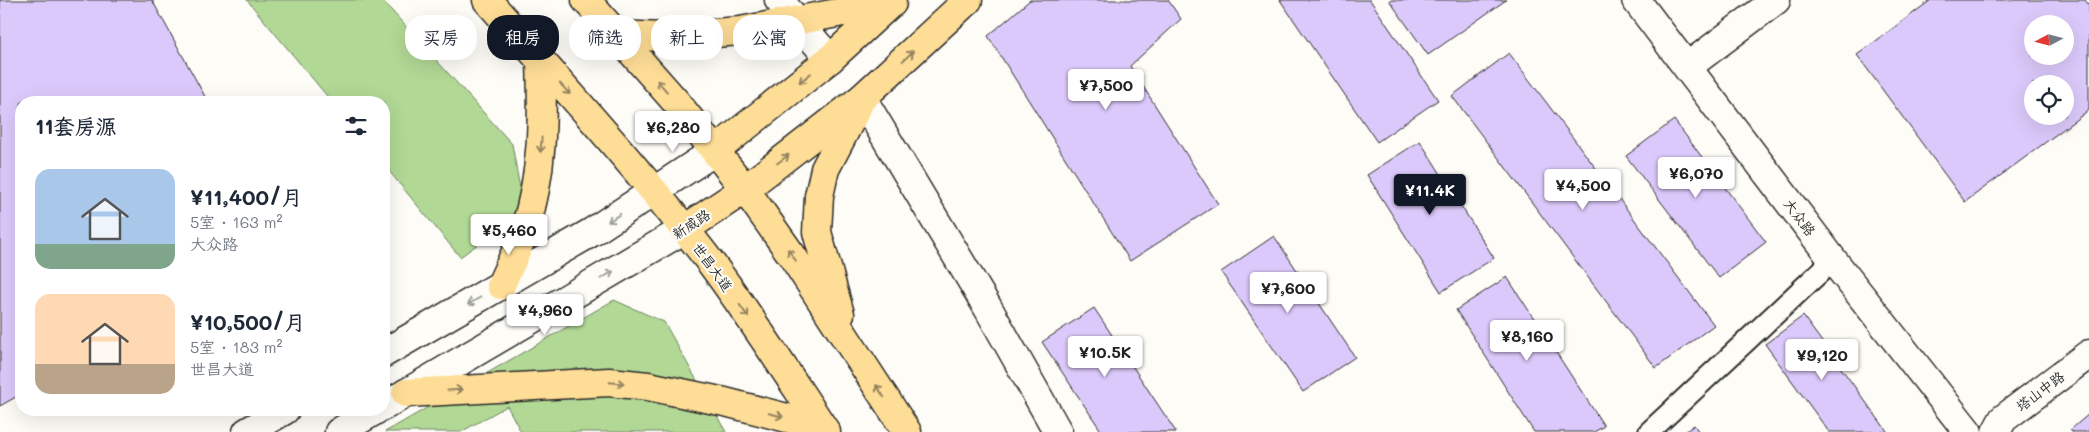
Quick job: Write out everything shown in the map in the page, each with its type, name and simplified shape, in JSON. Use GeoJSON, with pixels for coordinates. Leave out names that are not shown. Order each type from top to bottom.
{"type":"FeatureCollection","features":[{"type":"Feature","properties":{"kind":"main road","name":"世昌大道"},"geometry":{"type":"LineString","coordinates":[[486,0],[654,192],[712,264],[824,429]]}},
{"type":"Feature","properties":{"kind":"main road"},"geometry":{"type":"LineString","coordinates":[[586,0],[599,15]]}},
{"type":"Feature","properties":{"kind":"main road","name":"新威路"},"geometry":{"type":"LineString","coordinates":[[685,230],[745,189],[862,98],[968,0]]}},
{"type":"Feature","properties":{"kind":"main road"},"geometry":{"type":"LineString","coordinates":[[715,150],[830,58],[893,1]]}},
{"type":"Feature","properties":{"kind":"main road"},"geometry":{"type":"LineString","coordinates":[[805,18],[893,1]]}},
{"type":"Feature","properties":{"kind":"main road"},"geometry":{"type":"LineString","coordinates":[[641,36],[699,36],[733,32]]}},
{"type":"Feature","properties":{"kind":"main road"},"geometry":{"type":"LineString","coordinates":[[639,60],[715,150],[794,257],[907,432]]}},
{"type":"Feature","properties":{"kind":"main road"},"geometry":{"type":"LineString","coordinates":[[501,285],[525,228],[538,173],[543,104],[541,61]]}},
{"type":"Feature","properties":{"kind":"main road"},"geometry":{"type":"LineString","coordinates":[[850,346],[825,266],[817,232],[819,196],[825,169],[862,98]]}},
{"type":"Feature","properties":{"kind":"main road"},"geometry":{"type":"LineString","coordinates":[[395,399],[609,382],[648,386],[725,402],[824,429]]}},
{"type":"Feature","properties":{"kind":"street"},"geometry":{"type":"LineString","coordinates":[[779,0],[792,15]]}},
{"type":"Feature","properties":{"kind":"street","name":"大众路"},"geometry":{"type":"LineString","coordinates":[[1636,0],[1833,260],[1968,432]]}},
{"type":"Feature","properties":{"kind":"street"},"geometry":{"type":"LineString","coordinates":[[1687,68],[1776,0]]}},
{"type":"Feature","properties":{"kind":"street"},"geometry":{"type":"LineString","coordinates":[[805,30],[830,58]]}},
{"type":"Feature","properties":{"kind":"street"},"geometry":{"type":"LineString","coordinates":[[862,98],[988,308],[1058,432]]}},
{"type":"Feature","properties":{"kind":"street"},"geometry":{"type":"LineString","coordinates":[[390,350],[592,232],[715,150]]}},
{"type":"Feature","properties":{"kind":"street","name":"新威路"},"geometry":{"type":"LineString","coordinates":[[395,399],[685,230]]}},
{"type":"Feature","properties":{"kind":"street","name":"塔山中路"},"geometry":{"type":"LineString","coordinates":[[1996,432],[2003,419],[2089,354]]}},
{"type":"Feature","properties":{"kind":"street"},"geometry":{"type":"LineString","coordinates":[[246,432],[274,416]]}},
{"type":"Feature","properties":{"kind":"street"},"geometry":{"type":"LineString","coordinates":[[339,432],[366,416]]}},
{"type":"Feature","properties":{"kind":"lane"},"geometry":{"type":"LineString","coordinates":[[1649,432],[1833,260]]}},
{"type":"Feature","properties":{"kind":"green space"},"geometry":{"type":"Polygon","coordinates":[[[247,0],[382,0],[405,25],[405,60],[436,60],[512,144],[524,211],[460,257],[390,172],[390,96],[327,96],[247,0]]]}},
{"type":"Feature","properties":{"kind":"green space"},"geometry":{"type":"Polygon","coordinates":[[[614,300],[664,322],[726,432],[521,432],[507,406],[461,432],[385,432],[614,300]]]}},
{"type":"Feature","properties":{"kind":"building"},"geometry":{"type":"Polygon","coordinates":[[[0,0],[152,0],[205,96],[15,96],[15,397],[0,406],[0,0]]]}},
{"type":"Feature","properties":{"kind":"building"},"geometry":{"type":"Polygon","coordinates":[[[1030,0],[1168,0],[1181,19],[1130,66],[1218,204],[1130,261],[988,36],[1030,0]]]}},
{"type":"Feature","properties":{"kind":"building"},"geometry":{"type":"Polygon","coordinates":[[[1280,0],[1370,0],[1438,100],[1377,142],[1280,0]]]}},
{"type":"Feature","properties":{"kind":"building"},"geometry":{"type":"Polygon","coordinates":[[[1389,0],[1506,0],[1428,55],[1389,0]]]}},
{"type":"Feature","properties":{"kind":"building"},"geometry":{"type":"Polygon","coordinates":[[[1931,0],[2085,0],[2089,5],[2089,110],[2074,121],[2074,75],[2024,75],[2024,125],[2069,125],[1965,202],[1857,55],[1931,0]]]}},
{"type":"Feature","properties":{"kind":"building"},"geometry":{"type":"Polygon","coordinates":[[[1509,53],[1714,325],[1656,368],[1452,96],[1509,53]]]}},
{"type":"Feature","properties":{"kind":"building"},"geometry":{"type":"Polygon","coordinates":[[[1674,120],[1766,242],[1719,278],[1626,156],[1674,120]]]}},
{"type":"Feature","properties":{"kind":"building"},"geometry":{"type":"Polygon","coordinates":[[[1420,141],[1494,258],[1441,292],[1367,175],[1420,141]]]}},
{"type":"Feature","properties":{"kind":"building"},"geometry":{"type":"Polygon","coordinates":[[[1274,236],[1355,357],[1303,392],[1221,272],[1274,236]]]}},
{"type":"Feature","properties":{"kind":"building"},"geometry":{"type":"Polygon","coordinates":[[[1507,277],[1604,426],[1594,432],[1534,432],[1456,310],[1507,277]]]}},
{"type":"Feature","properties":{"kind":"building"},"geometry":{"type":"Polygon","coordinates":[[[1094,308],[1176,432],[1102,432],[1042,342],[1094,308]]]}},
{"type":"Feature","properties":{"kind":"building"},"geometry":{"type":"Polygon","coordinates":[[[1803,316],[1887,432],[1829,432],[1765,344],[1803,316]]]}},
{"type":"Feature","properties":{"kind":"building"},"geometry":{"type":"Polygon","coordinates":[[[2089,414],[2089,432],[2072,432],[2070,430],[2089,414]]]}},
{"type":"Feature","properties":{"kind":"building"},"geometry":{"type":"Polygon","coordinates":[[[1694,425],[1699,432],[1685,432],[1694,425]]]}}]}
